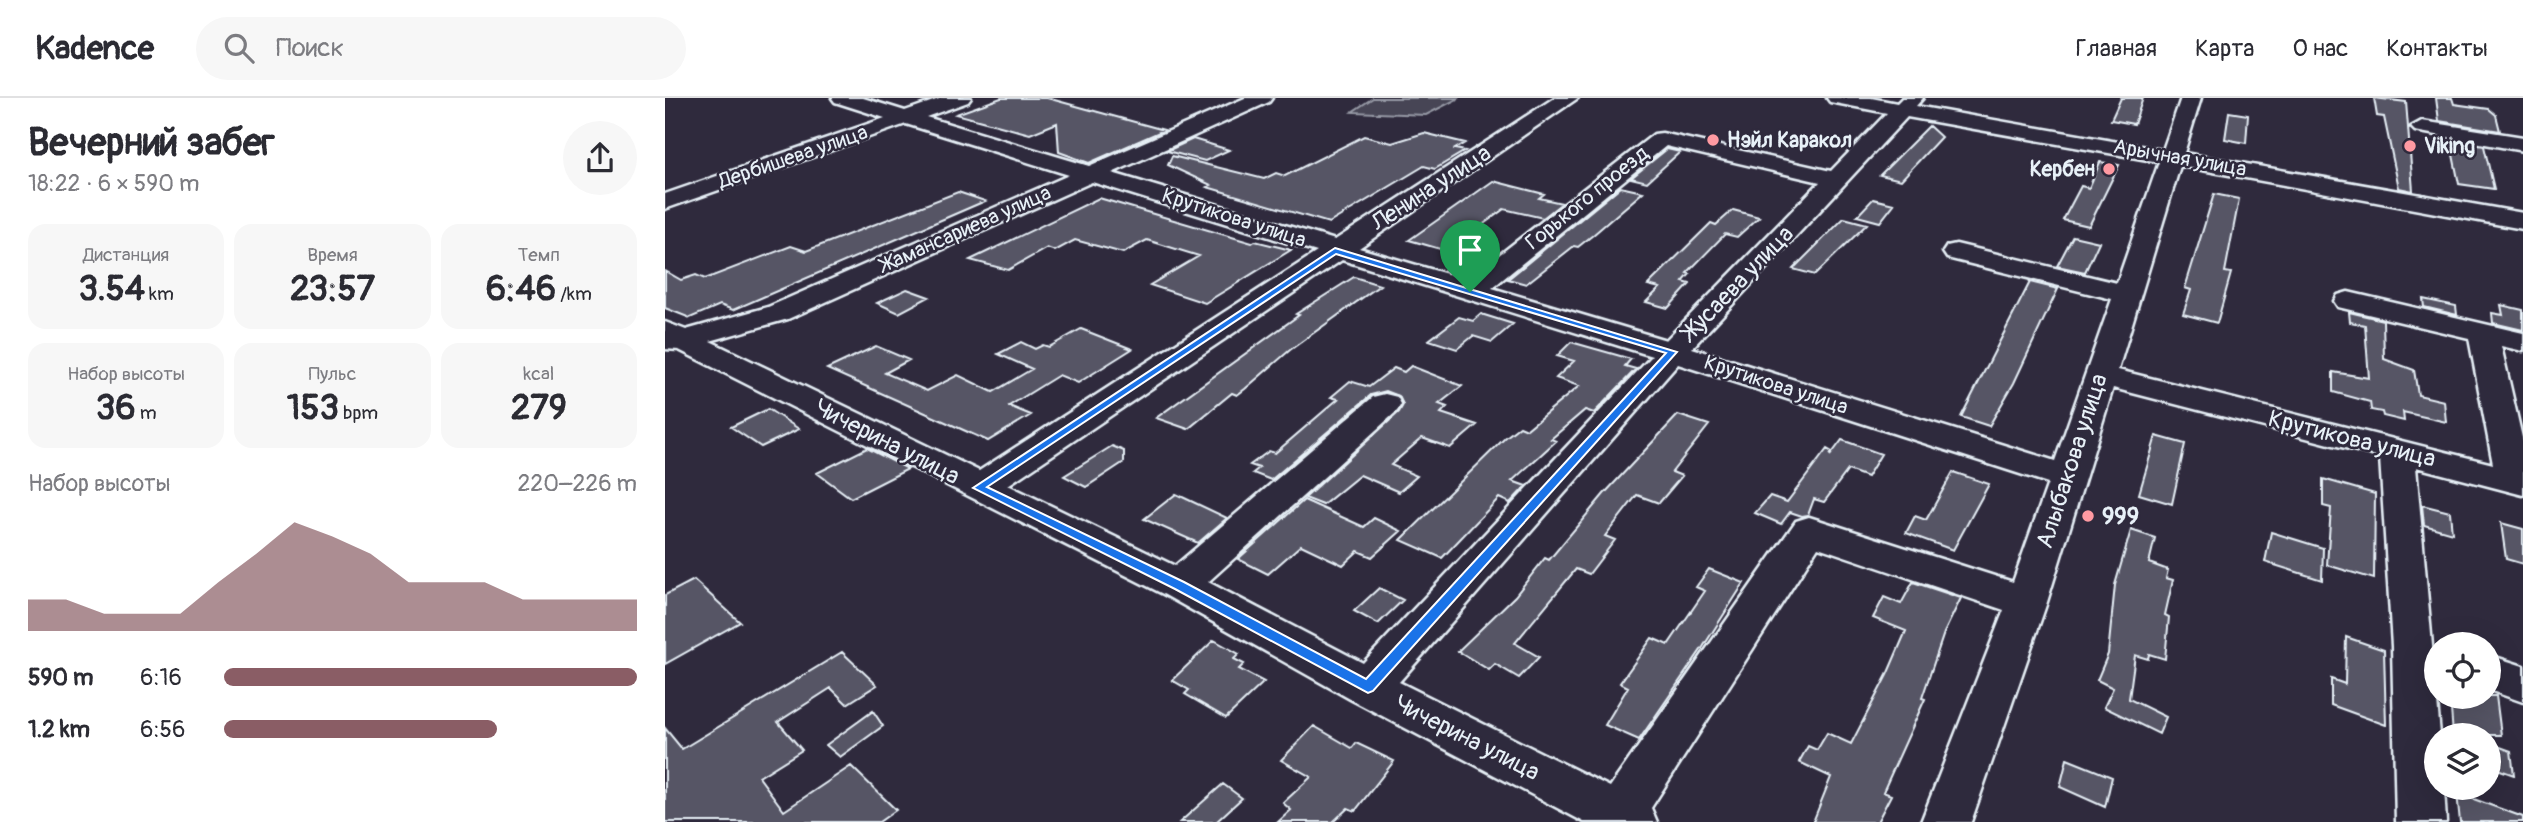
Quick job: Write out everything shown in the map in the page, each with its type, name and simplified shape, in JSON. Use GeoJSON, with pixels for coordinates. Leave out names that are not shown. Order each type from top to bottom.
{"type":"FeatureCollection","features":[{"type":"Feature","properties":{"kind":"street","name":"Крутикова улица"},"geometry":{"type":"LineString","coordinates":[[842,98],[1672,352],[2067,477]]}},
{"type":"Feature","properties":{"kind":"street","name":"Дербишева улица"},"geometry":{"type":"LineString","coordinates":[[665,202],[961,98]]}},
{"type":"Feature","properties":{"kind":"street","name":"Жамансариева улица"},"geometry":{"type":"LineString","coordinates":[[671,338],[778,313],[1262,98]]}},
{"type":"Feature","properties":{"kind":"street","name":"Ленина улица"},"geometry":{"type":"LineString","coordinates":[[979,488],[1568,98]]}},
{"type":"Feature","properties":{"kind":"street","name":"Арычная улица"},"geometry":{"type":"LineString","coordinates":[[1837,98],[1908,104],[2172,156],[2523,220]]}},
{"type":"Feature","properties":{"kind":"street","name":"Алыбакова улица"},"geometry":{"type":"LineString","coordinates":[[1946,822],[2027,603],[2191,98]]}},
{"type":"Feature","properties":{"kind":"street","name":"Жусаева улица"},"geometry":{"type":"LineString","coordinates":[[1368,687],[1672,352],[1908,104]]}},
{"type":"Feature","properties":{"kind":"street"},"geometry":{"type":"LineString","coordinates":[[2421,124],[2523,144]]}},
{"type":"Feature","properties":{"kind":"street","name":"Горького проезд"},"geometry":{"type":"LineString","coordinates":[[1470,292],[1662,139],[1838,178]]}},
{"type":"Feature","properties":{"kind":"street"},"geometry":{"type":"LineString","coordinates":[[1956,252],[2127,294]]}},
{"type":"Feature","properties":{"kind":"street"},"geometry":{"type":"LineString","coordinates":[[2348,301],[2523,342]]}},
{"type":"Feature","properties":{"kind":"street"},"geometry":{"type":"LineString","coordinates":[[2483,333],[2519,482]]}},
{"type":"Feature","properties":{"kind":"street","name":"Чичерина улица"},"geometry":{"type":"LineString","coordinates":[[671,338],[1179,585],[1368,687],[1625,819]]}},
{"type":"Feature","properties":{"kind":"street","name":"Крутикова улица"},"geometry":{"type":"LineString","coordinates":[[2100,374],[2519,482]]}},
{"type":"Feature","properties":{"kind":"street"},"geometry":{"type":"LineString","coordinates":[[1179,585],[1385,404]]}},
{"type":"Feature","properties":{"kind":"street"},"geometry":{"type":"LineString","coordinates":[[2397,451],[2424,643]]}},
{"type":"Feature","properties":{"kind":"street"},"geometry":{"type":"LineString","coordinates":[[1625,819],[1809,530],[2027,603]]}},
{"type":"Feature","properties":{"kind":"street"},"geometry":{"type":"LineString","coordinates":[[2501,676],[2523,684]]}},
{"type":"Feature","properties":{"kind":"street"},"geometry":{"type":"LineString","coordinates":[[2421,822],[2424,693]]}},
{"type":"Feature","properties":{"kind":"shaded area"},"geometry":{"type":"Polygon","coordinates":[[[1373,98],[1459,98],[1426,115],[1352,112],[1373,98]]]}},
{"type":"Feature","properties":{"kind":"building"},"geometry":{"type":"Polygon","coordinates":[[[1001,98],[1047,98],[1164,130],[1089,163],[1059,152],[1057,123],[1030,134],[956,114],[1001,98]]]}},
{"type":"Feature","properties":{"kind":"building"},"geometry":{"type":"Polygon","coordinates":[[[2121,98],[2143,98],[2134,124],[2111,120],[2121,98]]]}},
{"type":"Feature","properties":{"kind":"building"},"geometry":{"type":"Polygon","coordinates":[[[2374,98],[2406,102],[2413,191],[2399,188],[2384,117],[2377,116],[2374,98]]]}},
{"type":"Feature","properties":{"kind":"building"},"geometry":{"type":"Polygon","coordinates":[[[2436,98],[2452,98],[2454,104],[2489,109],[2496,115],[2500,131],[2439,121],[2436,98]]]}},
{"type":"Feature","properties":{"kind":"building"},"geometry":{"type":"Polygon","coordinates":[[[2229,112],[2248,115],[2246,143],[2225,139],[2229,112]]]}},
{"type":"Feature","properties":{"kind":"building"},"geometry":{"type":"Polygon","coordinates":[[[1929,126],[1941,137],[1901,180],[1880,175],[1929,126]]]}},
{"type":"Feature","properties":{"kind":"building"},"geometry":{"type":"Polygon","coordinates":[[[1424,133],[1465,143],[1455,149],[1465,151],[1435,169],[1424,166],[1329,223],[1207,187],[1211,185],[1168,165],[1172,156],[1264,179],[1276,173],[1285,176],[1364,136],[1392,143],[1424,133]]]}},
{"type":"Feature","properties":{"kind":"building"},"geometry":{"type":"Polygon","coordinates":[[[1193,139],[1229,150],[1205,161],[1167,151],[1193,139]]]}},
{"type":"Feature","properties":{"kind":"building"},"geometry":{"type":"Polygon","coordinates":[[[2450,140],[2484,146],[2494,189],[2459,184],[2450,140]]]}},
{"type":"Feature","properties":{"kind":"building"},"geometry":{"type":"Polygon","coordinates":[[[1667,149],[1680,152],[1647,182],[1631,178],[1667,149]]]}},
{"type":"Feature","properties":{"kind":"building"},"geometry":{"type":"Polygon","coordinates":[[[2100,162],[2119,165],[2089,226],[2063,220],[2081,186],[2089,188],[2100,162]]]}},
{"type":"Feature","properties":{"kind":"building"},"geometry":{"type":"Polygon","coordinates":[[[1493,181],[1544,194],[1539,198],[1562,203],[1543,218],[1504,209],[1447,251],[1409,240],[1493,181]]]}},
{"type":"Feature","properties":{"kind":"building"},"geometry":{"type":"Polygon","coordinates":[[[1620,187],[1643,192],[1578,247],[1574,246],[1526,284],[1508,279],[1620,187]]]}},
{"type":"Feature","properties":{"kind":"building"},"geometry":{"type":"Polygon","coordinates":[[[958,192],[985,201],[733,310],[720,305],[690,318],[665,308],[665,271],[681,280],[696,275],[705,279],[791,246],[806,251],[958,192]]]}},
{"type":"Feature","properties":{"kind":"building"},"geometry":{"type":"Polygon","coordinates":[[[2214,194],[2239,199],[2225,272],[2231,273],[2217,323],[2183,314],[2191,290],[2185,288],[2214,194]]]}},
{"type":"Feature","properties":{"kind":"building"},"geometry":{"type":"Polygon","coordinates":[[[1099,198],[1252,243],[1255,241],[1291,250],[1205,303],[1150,285],[1199,256],[1147,240],[1123,253],[1075,240],[1055,251],[1047,248],[1008,270],[970,260],[1099,198]]]}},
{"type":"Feature","properties":{"kind":"building"},"geometry":{"type":"Polygon","coordinates":[[[1873,199],[1894,204],[1880,222],[1857,216],[1873,199]]]}},
{"type":"Feature","properties":{"kind":"building"},"geometry":{"type":"Polygon","coordinates":[[[1733,210],[1759,217],[1737,237],[1725,234],[1687,273],[1690,274],[1683,282],[1690,284],[1668,308],[1646,302],[1660,288],[1648,285],[1711,223],[1716,225],[1733,210]]]}},
{"type":"Feature","properties":{"kind":"building"},"geometry":{"type":"Polygon","coordinates":[[[1844,218],[1867,224],[1815,275],[1793,269],[1844,218]]]}},
{"type":"Feature","properties":{"kind":"building"},"geometry":{"type":"Polygon","coordinates":[[[2073,236],[2099,242],[2085,272],[2057,266],[2073,236]]]}},
{"type":"Feature","properties":{"kind":"building"},"geometry":{"type":"Polygon","coordinates":[[[1354,277],[1380,285],[1290,350],[1237,395],[1232,393],[1188,429],[1156,418],[1299,315],[1296,314],[1354,277]]]}},
{"type":"Feature","properties":{"kind":"building"},"geometry":{"type":"Polygon","coordinates":[[[2030,282],[2058,289],[2014,383],[1989,426],[1961,417],[2030,282]]]}},
{"type":"Feature","properties":{"kind":"building"},"geometry":{"type":"Polygon","coordinates":[[[907,289],[929,297],[899,313],[877,303],[907,289]]]}},
{"type":"Feature","properties":{"kind":"building"},"geometry":{"type":"Polygon","coordinates":[[[2423,299],[2456,306],[2457,315],[2424,307],[2423,299]]]}},
{"type":"Feature","properties":{"kind":"building"},"geometry":{"type":"Polygon","coordinates":[[[2501,305],[2523,310],[2523,330],[2493,323],[2492,313],[2503,315],[2501,305]]]}},
{"type":"Feature","properties":{"kind":"building"},"geometry":{"type":"Polygon","coordinates":[[[2349,312],[2383,320],[2384,359],[2414,370],[2418,395],[2444,401],[2446,422],[2403,412],[2404,421],[2383,416],[2382,412],[2371,410],[2370,402],[2333,392],[2333,372],[2369,378],[2365,325],[2350,322],[2349,312]]]}},
{"type":"Feature","properties":{"kind":"building"},"geometry":{"type":"Polygon","coordinates":[[[1481,314],[1513,324],[1492,342],[1473,336],[1457,349],[1429,340],[1459,317],[1473,321],[1481,314]]]}},
{"type":"Feature","properties":{"kind":"building"},"geometry":{"type":"Polygon","coordinates":[[[1081,329],[1132,349],[1078,383],[1059,375],[1009,406],[1031,415],[988,441],[827,369],[876,346],[909,360],[885,373],[927,391],[958,375],[993,392],[1032,369],[998,354],[1021,342],[1035,349],[1043,345],[1049,347],[1081,329]]]}},
{"type":"Feature","properties":{"kind":"building"},"geometry":{"type":"Polygon","coordinates":[[[1571,342],[1631,359],[1625,366],[1636,369],[1594,413],[1585,410],[1551,439],[1556,441],[1512,481],[1526,486],[1510,503],[1499,498],[1442,558],[1401,540],[1506,437],[1520,426],[1527,429],[1579,386],[1556,378],[1574,361],[1557,356],[1571,342]]]}},
{"type":"Feature","properties":{"kind":"building"},"geometry":{"type":"Polygon","coordinates":[[[1411,366],[1462,386],[1439,404],[1447,407],[1441,413],[1477,425],[1450,448],[1422,438],[1391,465],[1417,476],[1399,492],[1360,475],[1323,505],[1305,498],[1399,412],[1403,405],[1399,396],[1386,391],[1371,395],[1271,480],[1253,473],[1259,468],[1250,465],[1269,451],[1275,453],[1338,399],[1331,397],[1350,381],[1369,387],[1394,368],[1404,372],[1411,366]]]}},
{"type":"Feature","properties":{"kind":"building"},"geometry":{"type":"Polygon","coordinates":[[[768,409],[799,429],[761,447],[731,427],[768,409]]]}},
{"type":"Feature","properties":{"kind":"building"},"geometry":{"type":"Polygon","coordinates":[[[1678,415],[1709,425],[1672,472],[1682,476],[1659,503],[1637,495],[1605,536],[1615,540],[1589,574],[1576,569],[1515,643],[1539,657],[1519,678],[1495,664],[1489,670],[1458,651],[1515,596],[1545,558],[1549,560],[1604,494],[1678,415]]]}},
{"type":"Feature","properties":{"kind":"building"},"geometry":{"type":"Polygon","coordinates":[[[2156,436],[2185,444],[2172,504],[2139,494],[2156,436]]]}},
{"type":"Feature","properties":{"kind":"building"},"geometry":{"type":"Polygon","coordinates":[[[1842,440],[1881,454],[1867,477],[1848,470],[1824,502],[1814,499],[1808,515],[1790,512],[1781,524],[1755,513],[1770,496],[1787,502],[1827,449],[1832,452],[1830,456],[1842,440]]]}},
{"type":"Feature","properties":{"kind":"building"},"geometry":{"type":"Polygon","coordinates":[[[1112,446],[1124,451],[1124,462],[1086,487],[1064,476],[1112,446]]]}},
{"type":"Feature","properties":{"kind":"building"},"geometry":{"type":"Polygon","coordinates":[[[867,448],[908,469],[851,498],[817,473],[867,448]]]}},
{"type":"Feature","properties":{"kind":"building"},"geometry":{"type":"Polygon","coordinates":[[[1953,472],[1989,484],[1953,550],[1906,533],[1915,516],[1926,520],[1953,472]]]}},
{"type":"Feature","properties":{"kind":"building"},"geometry":{"type":"Polygon","coordinates":[[[2323,479],[2375,494],[2374,579],[2327,565],[2331,508],[2323,506],[2323,479]]]}},
{"type":"Feature","properties":{"kind":"building"},"geometry":{"type":"Polygon","coordinates":[[[1176,494],[1227,518],[1198,543],[1144,519],[1176,494]]]}},
{"type":"Feature","properties":{"kind":"building"},"geometry":{"type":"Polygon","coordinates":[[[1304,500],[1364,527],[1374,518],[1401,531],[1372,557],[1358,551],[1343,565],[1301,545],[1268,574],[1238,559],[1304,500]]]}},
{"type":"Feature","properties":{"kind":"building"},"geometry":{"type":"Polygon","coordinates":[[[2422,505],[2450,512],[2452,533],[2424,525],[2422,505]]]}},
{"type":"Feature","properties":{"kind":"building"},"geometry":{"type":"Polygon","coordinates":[[[2501,523],[2523,529],[2523,564],[2506,559],[2501,523]]]}},
{"type":"Feature","properties":{"kind":"building"},"geometry":{"type":"Polygon","coordinates":[[[2131,530],[2155,538],[2149,563],[2168,570],[2166,578],[2173,580],[2165,615],[2169,617],[2165,659],[2149,654],[2148,659],[2135,655],[2129,699],[2166,717],[2159,734],[2104,707],[2113,688],[2097,680],[2108,654],[2115,585],[2131,530]]]}},
{"type":"Feature","properties":{"kind":"building"},"geometry":{"type":"Polygon","coordinates":[[[2271,532],[2323,548],[2322,580],[2265,562],[2271,532]]]}},
{"type":"Feature","properties":{"kind":"building"},"geometry":{"type":"Polygon","coordinates":[[[1709,569],[1744,583],[1703,647],[1639,740],[1605,725],[1628,687],[1620,683],[1652,638],[1668,645],[1705,591],[1696,587],[1709,569]]]}},
{"type":"Feature","properties":{"kind":"building"},"geometry":{"type":"Polygon","coordinates":[[[694,580],[740,622],[665,664],[665,595],[694,580]]]}},
{"type":"Feature","properties":{"kind":"building"},"geometry":{"type":"Polygon","coordinates":[[[1913,582],[1961,598],[1944,633],[1922,698],[1925,699],[1883,792],[1891,795],[1877,822],[1813,822],[1831,777],[1799,762],[1808,746],[1817,750],[1827,733],[1851,744],[1887,675],[1906,631],[1873,618],[1884,597],[1901,604],[1913,582]]]}},
{"type":"Feature","properties":{"kind":"building"},"geometry":{"type":"Polygon","coordinates":[[[1379,588],[1403,600],[1378,624],[1354,611],[1379,588]]]}},
{"type":"Feature","properties":{"kind":"building"},"geometry":{"type":"Polygon","coordinates":[[[2346,637],[2384,650],[2386,725],[2331,705],[2331,679],[2345,684],[2346,637]]]}},
{"type":"Feature","properties":{"kind":"building"},"geometry":{"type":"Polygon","coordinates":[[[1214,640],[1239,654],[1234,659],[1244,664],[1239,669],[1264,682],[1226,718],[1185,694],[1189,690],[1172,680],[1214,640]]]}},
{"type":"Feature","properties":{"kind":"building"},"geometry":{"type":"Polygon","coordinates":[[[842,652],[877,685],[847,704],[831,688],[778,722],[802,750],[759,777],[784,811],[851,766],[896,810],[879,822],[665,822],[665,728],[682,749],[842,652]]]}},
{"type":"Feature","properties":{"kind":"building"},"geometry":{"type":"Polygon","coordinates":[[[2451,709],[2498,709],[2499,723],[2452,723],[2451,709]]]}},
{"type":"Feature","properties":{"kind":"building"},"geometry":{"type":"Polygon","coordinates":[[[873,711],[883,726],[840,757],[826,745],[873,711]]]}},
{"type":"Feature","properties":{"kind":"building"},"geometry":{"type":"Polygon","coordinates":[[[1314,726],[1352,748],[1356,743],[1394,761],[1355,811],[1348,808],[1333,822],[1278,822],[1291,810],[1283,803],[1311,777],[1281,760],[1314,726]]]}},
{"type":"Feature","properties":{"kind":"building"},"geometry":{"type":"Polygon","coordinates":[[[2501,747],[2511,751],[2514,775],[2501,770],[2501,747]]]}},
{"type":"Feature","properties":{"kind":"building"},"geometry":{"type":"Polygon","coordinates":[[[2067,759],[2112,777],[2105,807],[2060,787],[2067,759]]]}},
{"type":"Feature","properties":{"kind":"building"},"geometry":{"type":"Polygon","coordinates":[[[1223,784],[1242,798],[1216,822],[1180,822],[1223,784]]]}},
{"type":"Feature","properties":{"kind":"building"},"geometry":{"type":"Polygon","coordinates":[[[2458,800],[2476,800],[2523,817],[2523,822],[2460,822],[2458,800]]]}},
{"type":"Feature","properties":{"kind":"place","name":"Нэйл Каракол"},"geometry":{"type":"Point","coordinates":[1713,140]}},
{"type":"Feature","properties":{"kind":"place","name":"Viking"},"geometry":{"type":"Point","coordinates":[2410,146]}},
{"type":"Feature","properties":{"kind":"place","name":"Кербен"},"geometry":{"type":"Point","coordinates":[2109,169]}},
{"type":"Feature","properties":{"kind":"place","name":"999"},"geometry":{"type":"Point","coordinates":[2088,516]}},
{"type":"Feature","properties":{"kind":"route"},"geometry":{"type":"LineString","coordinates":[[1335,251],[1470,292],[1672,352],[1368,687],[1179,585],[979,488],[1335,251]]}}]}
